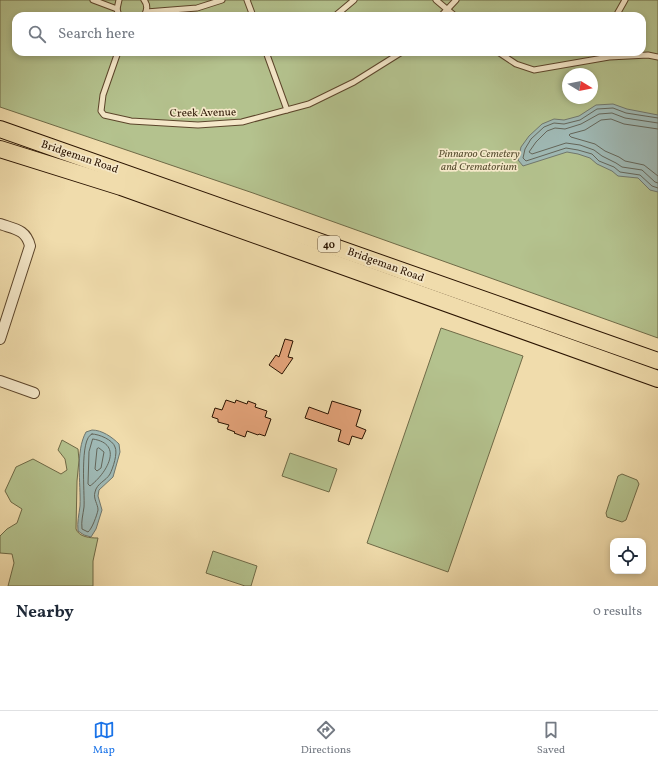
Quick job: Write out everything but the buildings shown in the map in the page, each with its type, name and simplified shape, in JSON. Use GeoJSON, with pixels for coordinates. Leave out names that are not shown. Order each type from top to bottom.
{"type":"FeatureCollection","features":[{"type":"Feature","properties":{"kind":"main road","name":"Bridgeman Road"},"geometry":{"type":"LineString","coordinates":[[0,128],[658,361]]}},
{"type":"Feature","properties":{"kind":"main road","name":"Bridgeman Road"},"geometry":{"type":"LineString","coordinates":[[0,149],[120,187],[658,379]]}},
{"type":"Feature","properties":{"kind":"street"},"geometry":{"type":"LineString","coordinates":[[0,224],[22,232],[29,241],[30,246],[0,339]]}},
{"type":"Feature","properties":{"kind":"street"},"geometry":{"type":"LineString","coordinates":[[0,381],[34,393]]}},
{"type":"Feature","properties":{"kind":"lane"},"geometry":{"type":"LineString","coordinates":[[92,0],[116,9]]}},
{"type":"Feature","properties":{"kind":"lane"},"geometry":{"type":"LineString","coordinates":[[117,12],[116,9],[119,0]]}},
{"type":"Feature","properties":{"kind":"lane"},"geometry":{"type":"LineString","coordinates":[[144,0],[147,7],[146,12]]}},
{"type":"Feature","properties":{"kind":"lane"},"geometry":{"type":"LineString","coordinates":[[162,12],[197,8],[222,0]]}},
{"type":"Feature","properties":{"kind":"lane"},"geometry":{"type":"LineString","coordinates":[[247,0],[252,12]]}},
{"type":"Feature","properties":{"kind":"lane"},"geometry":{"type":"LineString","coordinates":[[340,12],[354,0]]}},
{"type":"Feature","properties":{"kind":"lane"},"geometry":{"type":"LineString","coordinates":[[436,0],[450,12]]}},
{"type":"Feature","properties":{"kind":"lane"},"geometry":{"type":"LineString","coordinates":[[446,12],[456,0]]}},
{"type":"Feature","properties":{"kind":"lane"},"geometry":{"type":"LineString","coordinates":[[618,12],[625,0]]}},
{"type":"Feature","properties":{"kind":"lane"},"geometry":{"type":"LineString","coordinates":[[646,55],[658,57]]}},
{"type":"Feature","properties":{"kind":"lane","name":"Creek Avenue"},"geometry":{"type":"LineString","coordinates":[[117,56],[103,95],[101,111],[104,116],[131,121],[198,125],[242,122],[309,104],[354,82],[396,56]]}},
{"type":"Feature","properties":{"kind":"lane"},"geometry":{"type":"LineString","coordinates":[[269,56],[287,110]]}},
{"type":"Feature","properties":{"kind":"lane"},"geometry":{"type":"LineString","coordinates":[[504,56],[516,64],[534,70],[599,56]]}},
{"type":"Feature","properties":{"kind":"green space","name":"Pinnaroo Cemetery and Crematorium"},"geometry":{"type":"Polygon","coordinates":[[[0,0],[658,0],[658,338],[253,193],[0,107],[0,0]]]}},
{"type":"Feature","properties":{"kind":"green space"},"geometry":{"type":"Polygon","coordinates":[[[441,328],[523,356],[448,572],[367,543],[441,328]]]}},
{"type":"Feature","properties":{"kind":"green space"},"geometry":{"type":"Polygon","coordinates":[[[62,440],[78,449],[77,532],[88,537],[98,538],[93,561],[93,586],[8,586],[14,563],[12,554],[0,553],[0,536],[7,529],[17,523],[22,509],[11,502],[5,491],[16,467],[33,459],[61,474],[67,470],[65,459],[58,450],[62,440]]]}},
{"type":"Feature","properties":{"kind":"green space"},"geometry":{"type":"Polygon","coordinates":[[[290,453],[337,469],[329,492],[282,476],[290,453]]]}},
{"type":"Feature","properties":{"kind":"green space"},"geometry":{"type":"Polygon","coordinates":[[[622,474],[637,480],[639,484],[626,520],[622,522],[607,517],[606,513],[618,476],[622,474]]]}},
{"type":"Feature","properties":{"kind":"green space"},"geometry":{"type":"Polygon","coordinates":[[[213,551],[257,566],[251,586],[245,586],[206,573],[213,551]]]}},
{"type":"Feature","properties":{"kind":"water"},"geometry":{"type":"Polygon","coordinates":[[[613,104],[627,109],[658,115],[658,192],[650,190],[638,178],[618,176],[612,171],[597,164],[590,158],[578,154],[567,152],[523,166],[518,160],[521,147],[529,136],[542,124],[554,119],[564,120],[579,116],[596,105],[613,104]]]}},
{"type":"Feature","properties":{"kind":"water"},"geometry":{"type":"Polygon","coordinates":[[[92,430],[107,434],[119,444],[120,452],[113,477],[99,490],[98,496],[102,510],[96,529],[91,537],[78,531],[78,525],[80,506],[79,468],[81,449],[86,432],[92,430]]]}}]}
